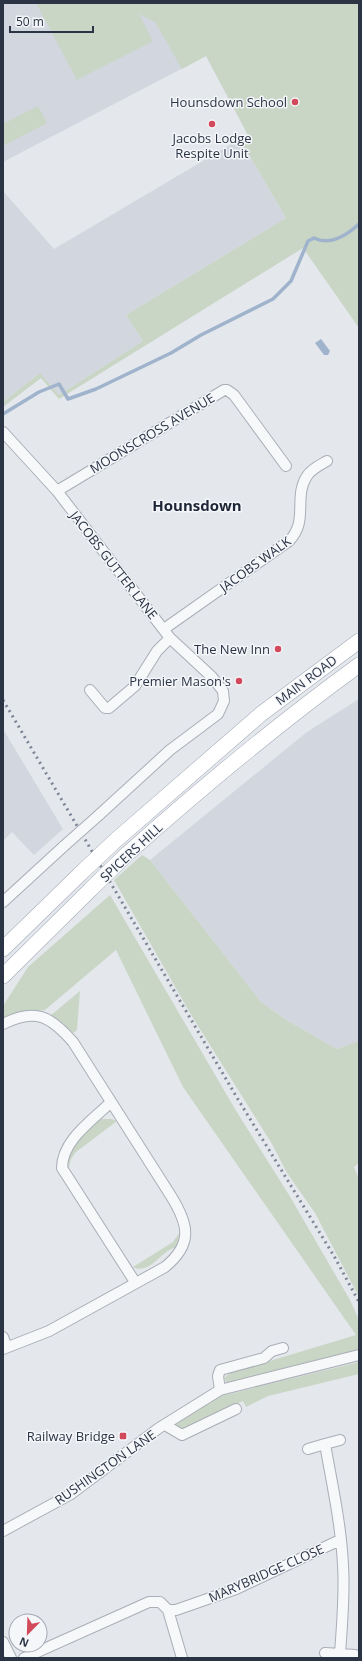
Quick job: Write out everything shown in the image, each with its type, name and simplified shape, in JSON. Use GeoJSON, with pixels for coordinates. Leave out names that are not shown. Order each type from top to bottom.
{"type":"FeatureCollection","features":[{"type":"Feature","properties":{"kind":"main road","name":"MAIN ROAD"},"geometry":{"type":"LineString","coordinates":[[253,721],[359,641]]}},
{"type":"Feature","properties":{"kind":"main road","name":"MAIN ROAD"},"geometry":{"type":"LineString","coordinates":[[265,736],[359,665]]}},
{"type":"Feature","properties":{"kind":"main road","name":"SPICERS HILL"},"geometry":{"type":"LineString","coordinates":[[3,949],[116,840],[253,721]]}},
{"type":"Feature","properties":{"kind":"main road","name":"SPICERS HILL"},"geometry":{"type":"LineString","coordinates":[[3,976],[126,855],[230,764],[265,736]]}},
{"type":"Feature","properties":{"kind":"street","name":"MOONSCROSS AVENUE"},"geometry":{"type":"LineString","coordinates":[[57,491],[224,390],[228,390],[234,395],[286,466]]}},
{"type":"Feature","properties":{"kind":"street","name":"JACOBS GUTTER LANE"},"geometry":{"type":"LineString","coordinates":[[3,432],[57,491],[167,634],[220,685],[225,697],[223,706],[218,714],[170,750],[3,902]]}},
{"type":"Feature","properties":{"kind":"street","name":"JACOBS WALK"},"geometry":{"type":"LineString","coordinates":[[90,690],[105,708],[109,708],[135,686],[167,634],[289,541],[294,536],[300,522],[300,496],[304,481],[311,472],[327,461]]}},
{"type":"Feature","properties":{"kind":"street"},"geometry":{"type":"LineString","coordinates":[[3,1024],[15,1018],[32,1016],[46,1018],[58,1024],[73,1042],[182,1212],[186,1228],[184,1242],[178,1256],[165,1267],[135,1282],[49,1331],[26,1341],[5,1348],[3,1337]]}},
{"type":"Feature","properties":{"kind":"street"},"geometry":{"type":"LineString","coordinates":[[111,1102],[84,1127],[65,1150],[62,1168],[135,1282]]}},
{"type":"Feature","properties":{"kind":"street"},"geometry":{"type":"LineString","coordinates":[[220,1390],[218,1376],[220,1370],[264,1358],[272,1351],[283,1348]]}},
{"type":"Feature","properties":{"kind":"street","name":"RUSHINGTON LANE"},"geometry":{"type":"LineString","coordinates":[[3,1531],[71,1494],[165,1425],[220,1390],[359,1355]]}},
{"type":"Feature","properties":{"kind":"street","name":"RUSHINGTON LANE"},"geometry":{"type":"LineString","coordinates":[[165,1425],[182,1435],[236,1409]]}},
{"type":"Feature","properties":{"kind":"street"},"geometry":{"type":"LineString","coordinates":[[308,1449],[340,1440]]}},
{"type":"Feature","properties":{"kind":"street","name":"MARYBRIDGE CLOSE"},"geometry":{"type":"LineString","coordinates":[[325,1444],[336,1499],[343,1565],[340,1654]]}},
{"type":"Feature","properties":{"kind":"street","name":"MARYBRIDGE CLOSE"},"geometry":{"type":"LineString","coordinates":[[168,1610],[176,1610],[236,1589],[340,1540]]}},
{"type":"Feature","properties":{"kind":"street"},"geometry":{"type":"LineString","coordinates":[[24,1658],[149,1602],[161,1599],[168,1610],[182,1658]]}},
{"type":"Feature","properties":{"kind":"street"},"geometry":{"type":"LineString","coordinates":[[3,1642],[11,1658]]}},
{"type":"Feature","properties":{"kind":"street"},"geometry":{"type":"LineString","coordinates":[[325,1653],[355,1655]]}},
{"type":"Feature","properties":{"kind":"shaded area","name":"Hounsdown School"},"geometry":{"type":"Polygon","coordinates":[[[3,3],[359,3],[290,214],[206,56],[3,162],[3,3]]]}},
{"type":"Feature","properties":{"kind":"shaded area"},"geometry":{"type":"Polygon","coordinates":[[[240,139],[286,218],[126,315],[143,341],[59,395],[40,373],[3,402],[3,191],[54,249],[240,139]]]}},
{"type":"Feature","properties":{"kind":"shaded area"},"geometry":{"type":"Polygon","coordinates":[[[359,699],[359,1041],[337,1049],[288,1021],[261,1002],[150,860],[307,732],[359,699]]]}},
{"type":"Feature","properties":{"kind":"shaded area"},"geometry":{"type":"Polygon","coordinates":[[[3,729],[63,829],[34,855],[12,832],[4,840],[3,839],[3,729]]]}},
{"type":"Feature","properties":{"kind":"green space","name":"Hounsdown School"},"geometry":{"type":"Polygon","coordinates":[[[36,3],[359,3],[359,328],[303,248],[59,399],[41,378],[3,407],[3,402],[40,373],[59,395],[143,341],[126,315],[286,218],[240,139],[248,135],[206,56],[182,69],[155,22],[139,14],[153,41],[77,80],[36,3]]]}},
{"type":"Feature","properties":{"kind":"green space"},"geometry":{"type":"Polygon","coordinates":[[[38,106],[47,123],[3,146],[3,124],[38,106]]]}},
{"type":"Feature","properties":{"kind":"green space"},"geometry":{"type":"Polygon","coordinates":[[[142,855],[150,860],[261,1002],[288,1021],[337,1049],[359,1041],[359,1163],[354,1167],[359,1179],[359,1297],[315,1213],[287,1173],[272,1144],[193,1018],[114,880],[142,855]]]}},
{"type":"Feature","properties":{"kind":"green space"},"geometry":{"type":"Polygon","coordinates":[[[110,895],[235,1109],[289,1195],[350,1300],[359,1320],[359,1349],[352,1353],[234,1383],[227,1383],[224,1378],[230,1373],[356,1335],[183,1087],[116,950],[45,1010],[3,1018],[3,1006],[28,967],[110,895]]]}},
{"type":"Feature","properties":{"kind":"green space"},"geometry":{"type":"Polygon","coordinates":[[[80,991],[77,1030],[73,1033],[62,1023],[50,1016],[80,991]]]}},
{"type":"Feature","properties":{"kind":"green space"},"geometry":{"type":"Polygon","coordinates":[[[102,1119],[117,1121],[76,1152],[71,1159],[68,1171],[67,1163],[72,1146],[94,1124],[102,1119]]]}},
{"type":"Feature","properties":{"kind":"green space"},"geometry":{"type":"Polygon","coordinates":[[[179,1233],[175,1248],[170,1249],[145,1268],[139,1269],[133,1267],[173,1242],[179,1233]]]}},
{"type":"Feature","properties":{"kind":"green space"},"geometry":{"type":"Polygon","coordinates":[[[359,1362],[359,1374],[268,1396],[246,1407],[243,1401],[182,1429],[175,1426],[174,1422],[221,1396],[359,1362]]]}},
{"type":"Feature","properties":{"kind":"water"},"geometry":{"type":"Polygon","coordinates":[[[321,339],[330,351],[328,355],[324,355],[315,343],[321,339]]]}},
{"type":"Feature","properties":{"kind":"waterway"},"geometry":{"type":"LineString","coordinates":[[3,414],[39,392],[59,384],[68,399],[96,389],[171,353],[201,335],[273,299],[291,281],[308,241],[314,238],[326,241],[332,240],[344,235],[359,224]]}},
{"type":"Feature","properties":{"kind":"railway"},"geometry":{"type":"LineString","coordinates":[[3,700],[236,1096],[334,1256],[359,1302]]}},
{"type":"Feature","properties":{"kind":"place","name":"Hounsdown School"},"geometry":{"type":"Point","coordinates":[295,102]}},
{"type":"Feature","properties":{"kind":"place","name":"Jacobs Lodge Respite Unit"},"geometry":{"type":"Point","coordinates":[212,124]}},
{"type":"Feature","properties":{"kind":"place","name":"The New Inn"},"geometry":{"type":"Point","coordinates":[278,649]}},
{"type":"Feature","properties":{"kind":"place","name":"Premier Mason's"},"geometry":{"type":"Point","coordinates":[239,681]}},
{"type":"Feature","properties":{"kind":"place","name":"Railway Bridge"},"geometry":{"type":"Point","coordinates":[123,1436]}},
{"type":"Feature","properties":{"kind":"district","name":"Hounsdown"},"geometry":{"type":"Point","coordinates":[197,505]}}]}
